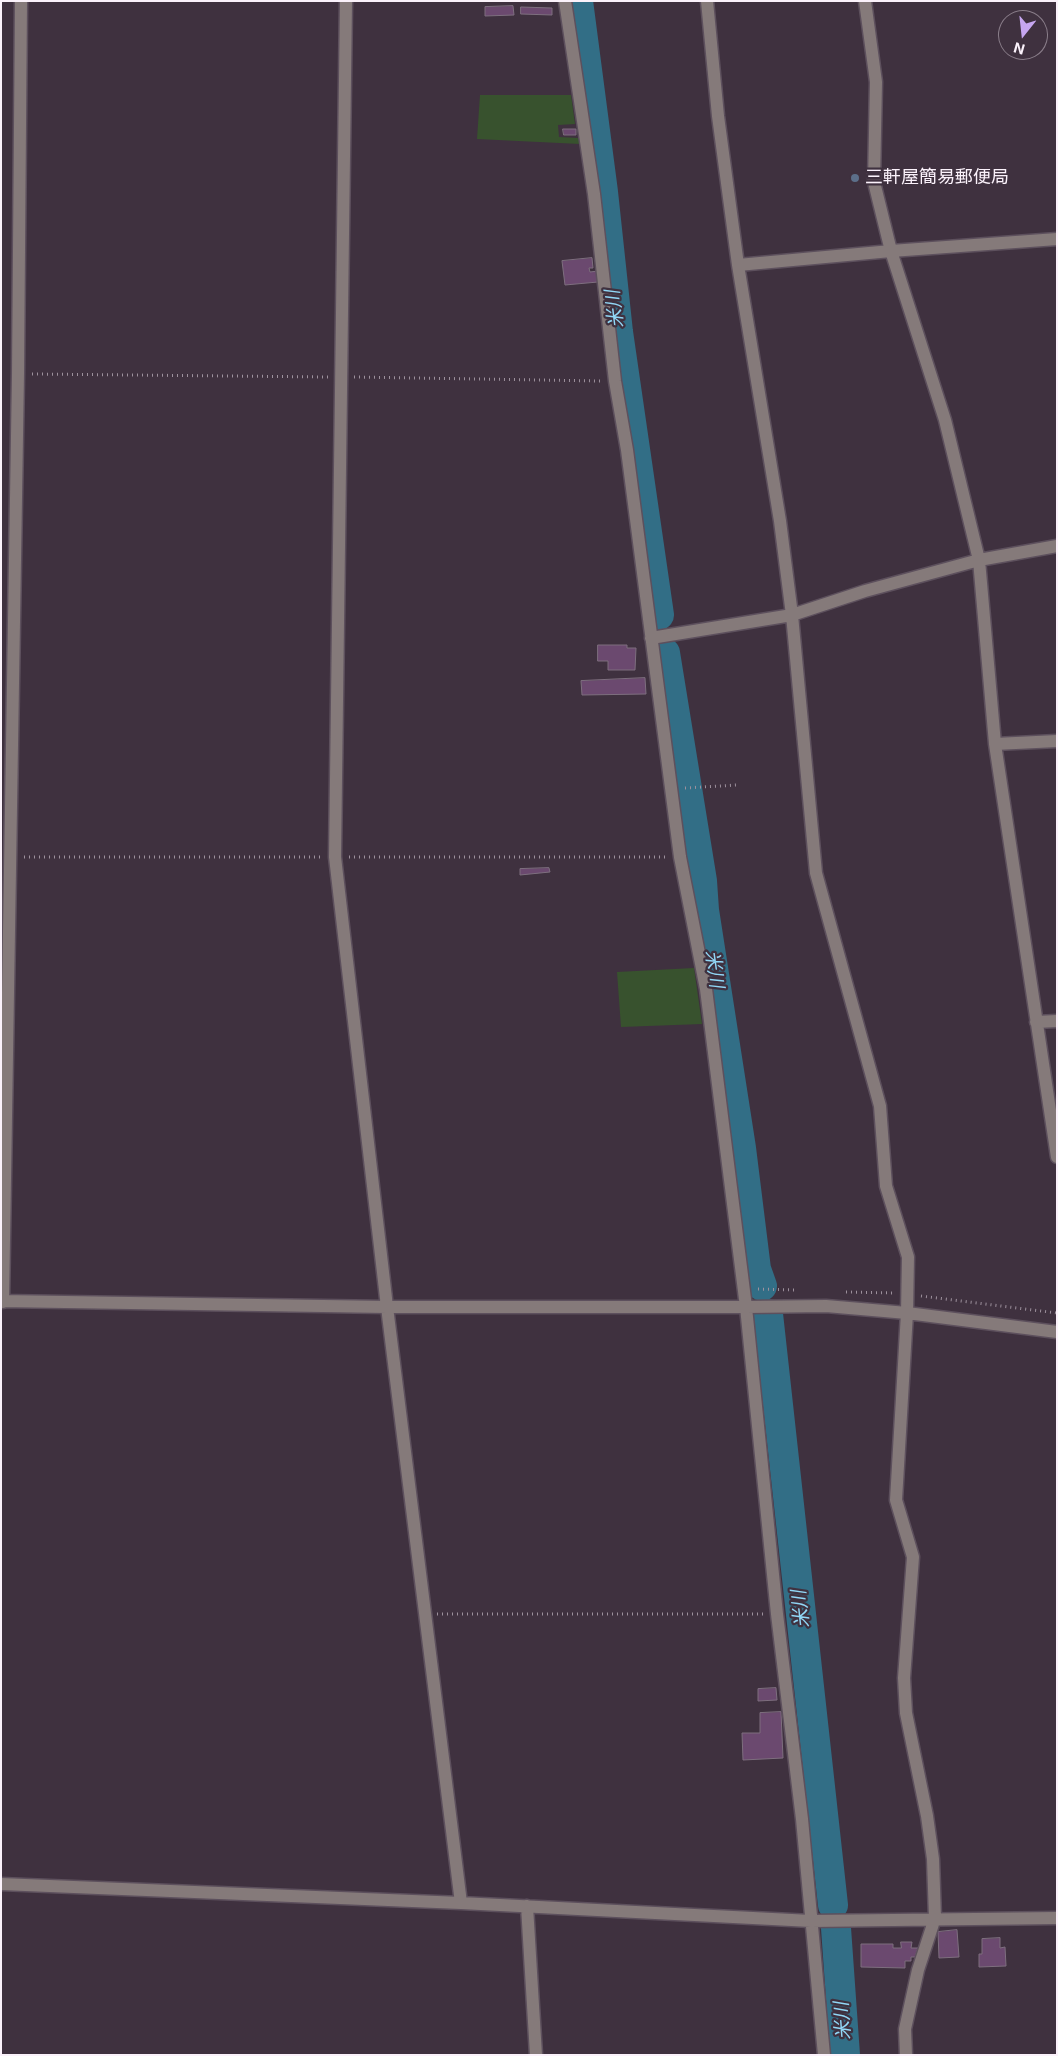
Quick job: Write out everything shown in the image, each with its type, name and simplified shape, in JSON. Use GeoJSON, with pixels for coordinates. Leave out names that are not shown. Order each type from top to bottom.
{"type":"FeatureCollection","features":[{"type":"Feature","properties":{"kind":"street"},"geometry":{"type":"LineString","coordinates":[[21,1],[11,857],[2,1302],[387,1307],[826,1306],[907,1313],[1057,1332]]}},
{"type":"Feature","properties":{"kind":"street"},"geometry":{"type":"LineString","coordinates":[[346,1],[335,858],[387,1307],[461,1903]]}},
{"type":"Feature","properties":{"kind":"street"},"geometry":{"type":"LineString","coordinates":[[565,1],[594,194],[614,381],[627,450],[680,857],[706,989],[746,1307],[777,1614],[802,1819],[824,2055]]}},
{"type":"Feature","properties":{"kind":"street"},"geometry":{"type":"LineString","coordinates":[[707,1],[718,116],[738,265],[780,521],[792,615],[816,873],[880,1106],[886,1186],[908,1257],[907,1313],[896,1500],[913,1557],[904,1678],[906,1713],[927,1816],[933,1859],[935,1918],[918,1970],[905,2029],[906,2055]]}},
{"type":"Feature","properties":{"kind":"street"},"geometry":{"type":"LineString","coordinates":[[865,1],[876,82],[874,182],[891,251],[944,420],[979,560],[994,744],[1057,1158]]}},
{"type":"Feature","properties":{"kind":"street"},"geometry":{"type":"LineString","coordinates":[[738,265],[891,251],[1057,239]]}},
{"type":"Feature","properties":{"kind":"street"},"geometry":{"type":"LineString","coordinates":[[651,638],[792,615],[865,591],[979,560],[1057,546]]}},
{"type":"Feature","properties":{"kind":"street"},"geometry":{"type":"LineString","coordinates":[[994,744],[1057,742]]}},
{"type":"Feature","properties":{"kind":"street"},"geometry":{"type":"LineString","coordinates":[[1036,1022],[1057,1020]]}},
{"type":"Feature","properties":{"kind":"street"},"geometry":{"type":"LineString","coordinates":[[1,1884],[527,1906],[811,1921],[1057,1918]]}},
{"type":"Feature","properties":{"kind":"street"},"geometry":{"type":"LineString","coordinates":[[527,1906],[536,2055]]}},
{"type":"Feature","properties":{"kind":"path"},"geometry":{"type":"LineString","coordinates":[[18,374],[614,381]]}},
{"type":"Feature","properties":{"kind":"path"},"geometry":{"type":"LineString","coordinates":[[691,788],[737,785]]}},
{"type":"Feature","properties":{"kind":"path"},"geometry":{"type":"LineString","coordinates":[[11,857],[680,857]]}},
{"type":"Feature","properties":{"kind":"path"},"geometry":{"type":"LineString","coordinates":[[425,1614],[777,1614]]}},
{"type":"Feature","properties":{"kind":"green space"},"geometry":{"type":"Polygon","coordinates":[[[480,95],[571,95],[575,124],[558,125],[559,137],[578,138],[580,144],[477,139],[480,95]]]}},
{"type":"Feature","properties":{"kind":"green space"},"geometry":{"type":"Polygon","coordinates":[[[694,968],[702,1024],[621,1027],[617,972],[694,968]]]}},
{"type":"Feature","properties":{"kind":"building"},"geometry":{"type":"Polygon","coordinates":[[[513,6],[514,15],[485,16],[485,7],[513,6]]]}},
{"type":"Feature","properties":{"kind":"building"},"geometry":{"type":"Polygon","coordinates":[[[521,7],[552,8],[552,15],[521,14],[521,7]]]}},
{"type":"Feature","properties":{"kind":"building"},"geometry":{"type":"Polygon","coordinates":[[[563,129],[576,129],[576,135],[564,135],[563,129]]]}},
{"type":"Feature","properties":{"kind":"building"},"geometry":{"type":"Polygon","coordinates":[[[592,258],[593,268],[589,268],[590,272],[598,271],[598,282],[565,285],[562,261],[592,258]]]}},
{"type":"Feature","properties":{"kind":"building"},"geometry":{"type":"Polygon","coordinates":[[[598,645],[627,645],[627,648],[636,648],[635,670],[608,670],[608,661],[598,661],[598,645]]]}},
{"type":"Feature","properties":{"kind":"building"},"geometry":{"type":"Polygon","coordinates":[[[645,678],[646,694],[582,695],[581,681],[645,678]]]}},
{"type":"Feature","properties":{"kind":"building"},"geometry":{"type":"Polygon","coordinates":[[[549,868],[550,872],[520,875],[520,869],[549,868]]]}},
{"type":"Feature","properties":{"kind":"building"},"geometry":{"type":"Polygon","coordinates":[[[776,1688],[777,1700],[758,1701],[758,1689],[776,1688]]]}},
{"type":"Feature","properties":{"kind":"building"},"geometry":{"type":"Polygon","coordinates":[[[781,1712],[783,1758],[743,1760],[742,1733],[760,1733],[760,1713],[781,1712]]]}},
{"type":"Feature","properties":{"kind":"building"},"geometry":{"type":"Polygon","coordinates":[[[957,1930],[959,1957],[939,1958],[938,1932],[957,1930]]]}},
{"type":"Feature","properties":{"kind":"building"},"geometry":{"type":"Polygon","coordinates":[[[1000,1938],[1000,1948],[1005,1947],[1006,1966],[979,1967],[979,1954],[982,1954],[982,1939],[1000,1938]]]}},
{"type":"Feature","properties":{"kind":"building"},"geometry":{"type":"Polygon","coordinates":[[[901,1942],[912,1942],[911,1948],[918,1948],[915,1957],[911,1957],[911,1961],[905,1961],[905,1968],[861,1967],[861,1944],[893,1944],[893,1948],[901,1948],[901,1942]]]}},
{"type":"Feature","properties":{"kind":"waterway","name":"米川"},"geometry":{"type":"LineString","coordinates":[[578,1],[603,192],[618,332],[659,615]]}},
{"type":"Feature","properties":{"kind":"waterway","name":"米川"},"geometry":{"type":"LineString","coordinates":[[665,653],[702,881],[704,910],[741,1148],[756,1269],[762,1286]]}},
{"type":"Feature","properties":{"kind":"waterway","name":"米川"},"geometry":{"type":"LineString","coordinates":[[768,1314],[833,1905]]}},
{"type":"Feature","properties":{"kind":"waterway","name":"米川"},"geometry":{"type":"LineString","coordinates":[[836,1928],[845,2055]]}},
{"type":"Feature","properties":{"kind":"place","name":"三軒屋簡易郵便局"},"geometry":{"type":"Point","coordinates":[855,178]}}]}
